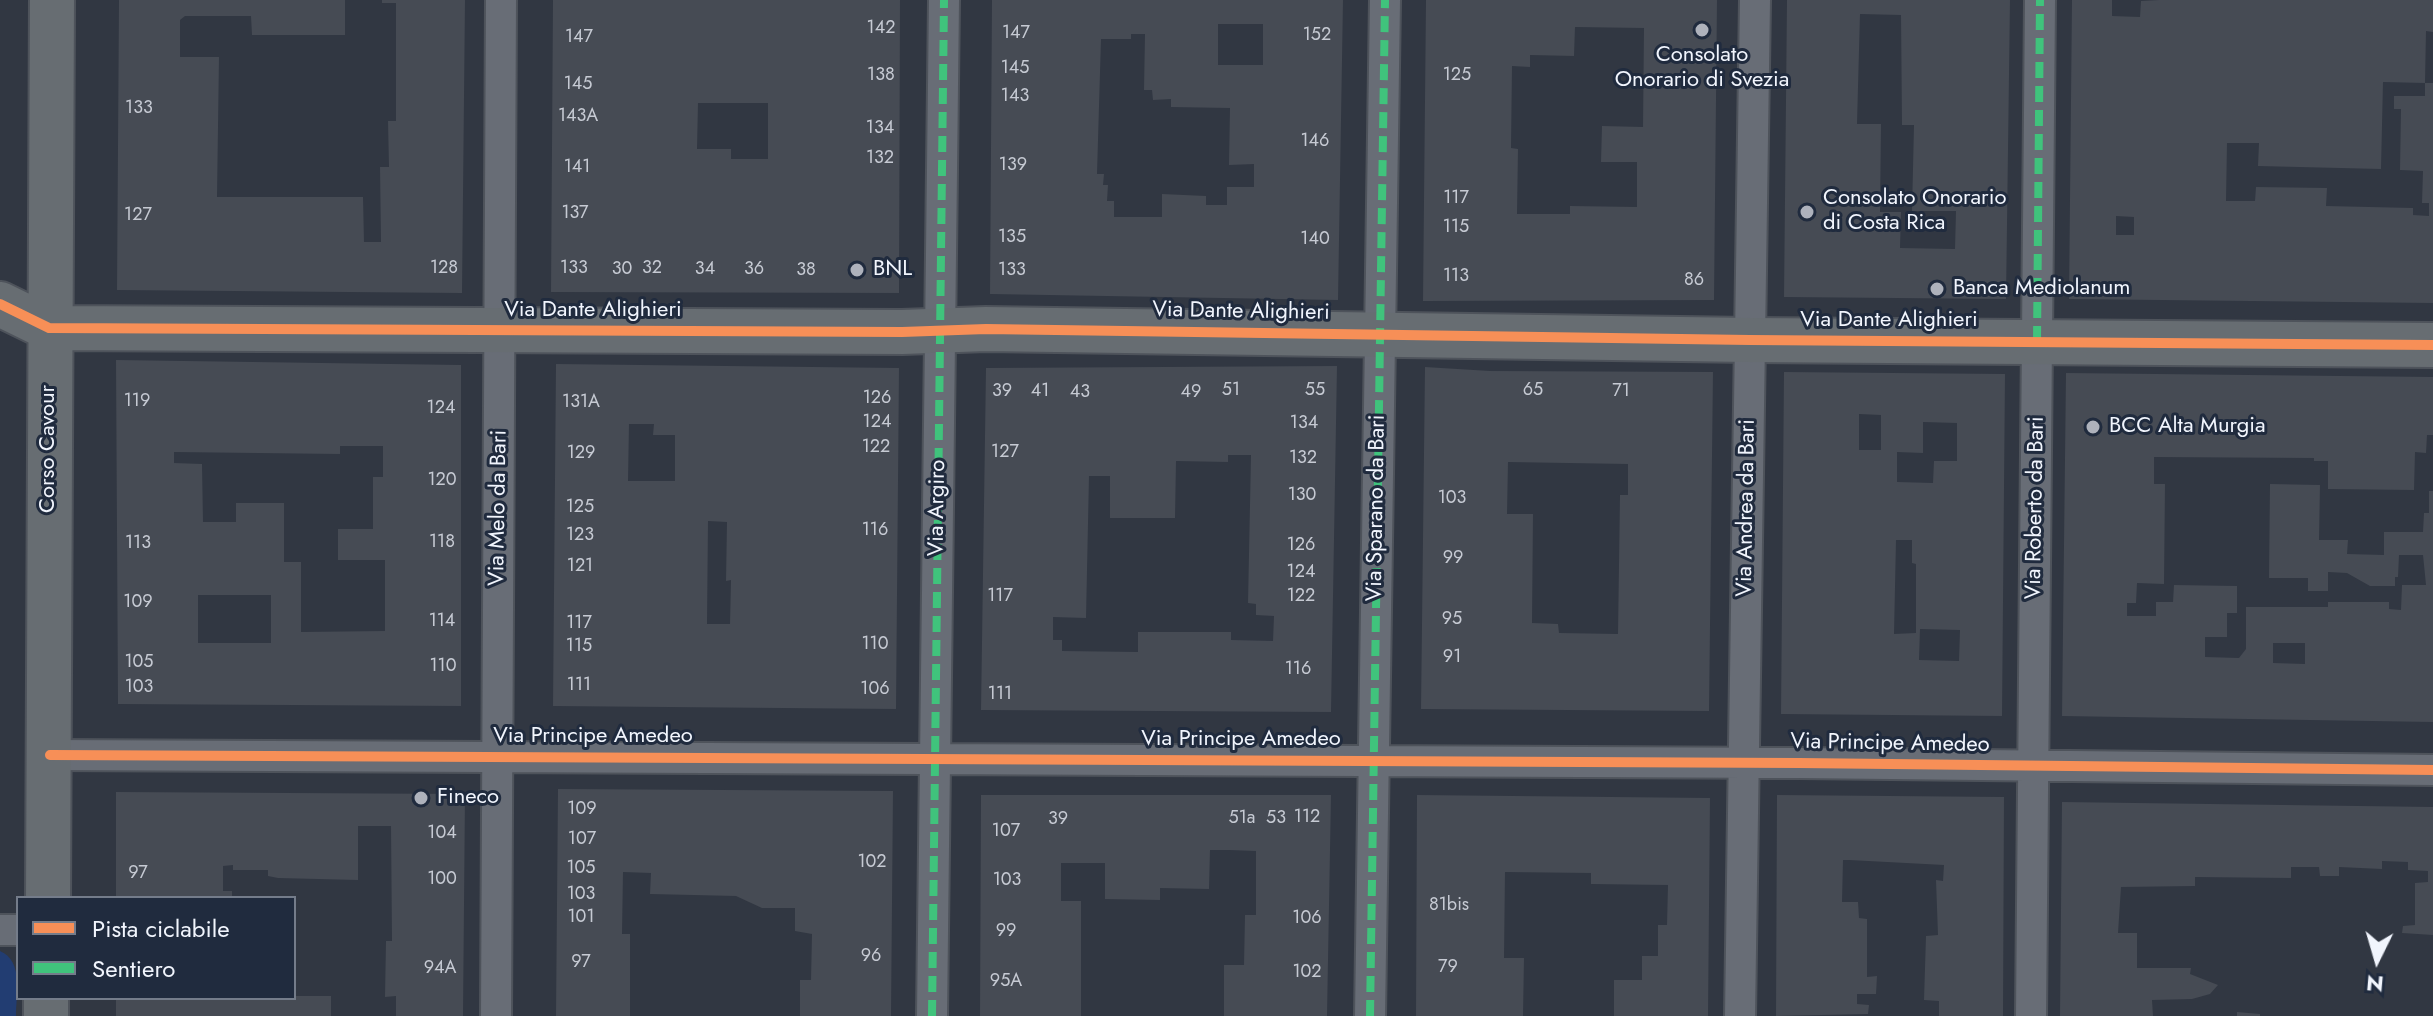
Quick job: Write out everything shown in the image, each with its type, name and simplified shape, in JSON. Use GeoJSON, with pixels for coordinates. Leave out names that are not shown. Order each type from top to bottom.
{"type":"FeatureCollection","features":[{"type":"Feature","properties":{"kind":"street","name":"Corso Cavour"},"geometry":{"type":"LineString","coordinates":[[48,896],[52,0]]}},
{"type":"Feature","properties":{"kind":"street","name":"Via Melo da Bari"},"geometry":{"type":"LineString","coordinates":[[496,1016],[501,0]]}},
{"type":"Feature","properties":{"kind":"street","name":"Via Argiro"},"geometry":{"type":"LineString","coordinates":[[932,1016],[944,0]]}},
{"type":"Feature","properties":{"kind":"street","name":"Via Sparano da Bari"},"geometry":{"type":"LineString","coordinates":[[1370,1016],[1385,0]]}},
{"type":"Feature","properties":{"kind":"street","name":"Via Andrea da Bari"},"geometry":{"type":"LineString","coordinates":[[1740,1016],[1755,0]]}},
{"type":"Feature","properties":{"kind":"street","name":"Via Roberto da Bari"},"geometry":{"type":"LineString","coordinates":[[2031,1016],[2040,0]]}},
{"type":"Feature","properties":{"kind":"street"},"geometry":{"type":"LineString","coordinates":[[0,304],[49,328]]}},
{"type":"Feature","properties":{"kind":"street","name":"Via Dante Alighieri"},"geometry":{"type":"LineString","coordinates":[[49,328],[940,330],[2433,345]]}},
{"type":"Feature","properties":{"kind":"street","name":"Via Principe Amedeo"},"geometry":{"type":"LineString","coordinates":[[50,755],[1744,762],[2433,770]]}},
{"type":"Feature","properties":{"kind":"shaded area"},"geometry":{"type":"Polygon","coordinates":[[[0,951],[8,956],[16,970],[17,1000],[16,1016],[0,1016],[0,951]]]}},
{"type":"Feature","properties":{"kind":"building"},"geometry":{"type":"Polygon","coordinates":[[[119,0],[345,0],[345,35],[252,35],[251,16],[185,16],[180,20],[180,57],[219,57],[217,197],[363,197],[364,242],[381,242],[380,167],[389,167],[388,121],[396,121],[396,3],[382,3],[382,0],[465,0],[462,293],[117,290],[119,0]]]}},
{"type":"Feature","properties":{"kind":"building"},"geometry":{"type":"Polygon","coordinates":[[[553,0],[900,0],[899,293],[551,292],[553,0]],[[698,103],[697,149],[731,149],[731,159],[768,159],[768,103],[698,103]]]}},
{"type":"Feature","properties":{"kind":"building"},"geometry":{"type":"Polygon","coordinates":[[[992,0],[1343,0],[1338,300],[990,294],[992,0]],[[1218,24],[1218,65],[1263,65],[1263,24],[1218,24]],[[1131,34],[1131,39],[1101,39],[1097,174],[1104,174],[1103,185],[1108,185],[1107,201],[1114,201],[1114,217],[1162,217],[1162,194],[1206,196],[1206,205],[1227,205],[1227,187],[1254,187],[1254,164],[1229,165],[1230,108],[1171,107],[1171,99],[1153,100],[1152,90],[1144,90],[1145,34],[1131,34]]]}},
{"type":"Feature","properties":{"kind":"building"},"geometry":{"type":"Polygon","coordinates":[[[1426,0],[1717,0],[1714,300],[1423,301],[1426,0]],[[1575,27],[1574,56],[1530,55],[1530,67],[1512,66],[1511,148],[1518,149],[1517,214],[1570,214],[1570,206],[1637,207],[1637,162],[1601,162],[1602,126],[1643,127],[1644,28],[1575,27]]]}},
{"type":"Feature","properties":{"kind":"building"},"geometry":{"type":"Polygon","coordinates":[[[1787,0],[2010,0],[2006,299],[1784,297],[1787,0]],[[1860,14],[1857,124],[1881,124],[1880,212],[1901,212],[1900,248],[1955,249],[1956,211],[1912,211],[1914,125],[1902,125],[1901,15],[1860,14]]]}},
{"type":"Feature","properties":{"kind":"building"},"geometry":{"type":"Polygon","coordinates":[[[2072,0],[2112,0],[2112,16],[2140,17],[2141,1],[2433,0],[2433,32],[2426,31],[2425,83],[2433,83],[2433,303],[2069,299],[2072,0]],[[2383,82],[2381,169],[2258,166],[2259,143],[2227,143],[2226,201],[2255,201],[2256,187],[2327,188],[2326,206],[2413,208],[2413,215],[2429,216],[2429,203],[2422,203],[2423,171],[2400,170],[2401,109],[2394,109],[2394,96],[2425,96],[2425,83],[2383,82]],[[2116,216],[2116,235],[2134,235],[2134,217],[2116,216]]]}},
{"type":"Feature","properties":{"kind":"building"},"geometry":{"type":"Polygon","coordinates":[[[116,360],[461,365],[461,706],[118,704],[116,360]],[[340,446],[340,454],[174,452],[174,463],[202,464],[203,522],[236,522],[236,503],[284,503],[284,562],[301,562],[301,632],[385,631],[385,560],[338,560],[338,529],[373,529],[373,477],[383,477],[383,446],[340,446]],[[198,595],[198,643],[271,643],[271,595],[198,595]]]}},
{"type":"Feature","properties":{"kind":"building"},"geometry":{"type":"Polygon","coordinates":[[[556,364],[899,368],[896,709],[553,706],[556,364]],[[629,424],[628,481],[675,481],[675,435],[653,435],[654,424],[629,424]],[[708,521],[707,624],[730,624],[731,580],[726,581],[727,522],[708,521]]]}},
{"type":"Feature","properties":{"kind":"building"},"geometry":{"type":"Polygon","coordinates":[[[1337,366],[1331,712],[981,710],[986,368],[1337,366]],[[1228,455],[1228,462],[1176,461],[1175,518],[1110,518],[1110,476],[1089,476],[1086,618],[1053,617],[1053,640],[1062,640],[1062,651],[1138,652],[1138,632],[1231,632],[1231,640],[1273,641],[1274,616],[1256,615],[1256,604],[1248,603],[1251,455],[1228,455]]]}},
{"type":"Feature","properties":{"kind":"building"},"geometry":{"type":"Polygon","coordinates":[[[1425,367],[1490,371],[1713,372],[1709,711],[1421,709],[1425,367]],[[1508,462],[1507,514],[1533,514],[1532,623],[1558,624],[1559,633],[1618,634],[1620,495],[1628,495],[1628,464],[1508,462]]]}},
{"type":"Feature","properties":{"kind":"building"},"geometry":{"type":"Polygon","coordinates":[[[1784,372],[2005,374],[2002,716],[1781,714],[1784,372]],[[1859,414],[1859,450],[1881,450],[1881,415],[1859,414]],[[1923,422],[1923,453],[1897,452],[1897,482],[1933,483],[1934,461],[1957,461],[1957,423],[1923,422]],[[1896,540],[1894,634],[1916,633],[1916,564],[1912,563],[1912,540],[1896,540]],[[1920,629],[1919,660],[1959,661],[1960,630],[1920,629]]]}},
{"type":"Feature","properties":{"kind":"building"},"geometry":{"type":"Polygon","coordinates":[[[2066,373],[2433,377],[2433,435],[2427,435],[2426,453],[2415,452],[2414,490],[2328,489],[2328,461],[2314,461],[2314,458],[2154,457],[2154,484],[2165,484],[2164,584],[2137,583],[2136,603],[2127,603],[2127,616],[2156,616],[2156,602],[2173,602],[2174,585],[2237,586],[2237,613],[2227,613],[2227,637],[2205,637],[2205,657],[2239,658],[2246,649],[2246,607],[2328,607],[2328,602],[2389,602],[2389,609],[2401,610],[2402,585],[2426,585],[2423,555],[2399,555],[2395,586],[2370,586],[2347,573],[2328,572],[2328,591],[2308,591],[2308,578],[2269,578],[2270,484],[2320,485],[2319,540],[2348,540],[2347,554],[2384,555],[2384,532],[2423,532],[2424,513],[2429,513],[2429,491],[2433,491],[2433,722],[2062,716],[2066,373]],[[2273,643],[2273,663],[2305,664],[2305,643],[2273,643]]]}},
{"type":"Feature","properties":{"kind":"building"},"geometry":{"type":"Polygon","coordinates":[[[558,789],[893,791],[891,1016],[800,1016],[800,980],[811,980],[812,934],[795,931],[795,908],[762,908],[736,896],[650,894],[651,873],[623,872],[622,934],[630,934],[630,1016],[556,1016],[558,789]]]}},
{"type":"Feature","properties":{"kind":"building"},"geometry":{"type":"Polygon","coordinates":[[[116,792],[465,794],[463,1016],[396,1016],[396,996],[385,997],[386,941],[392,941],[391,826],[358,826],[358,880],[278,878],[268,876],[268,870],[233,870],[233,865],[223,866],[223,891],[232,891],[232,896],[116,896],[116,792]]]}},
{"type":"Feature","properties":{"kind":"building"},"geometry":{"type":"Polygon","coordinates":[[[981,795],[1331,795],[1327,1016],[1224,1016],[1224,965],[1244,965],[1245,915],[1256,915],[1256,851],[1210,850],[1209,889],[1160,888],[1160,900],[1105,899],[1105,863],[1061,863],[1061,901],[1081,901],[1081,1016],[980,1016],[981,795]]]}},
{"type":"Feature","properties":{"kind":"building"},"geometry":{"type":"Polygon","coordinates":[[[1417,795],[1710,798],[1708,1016],[1614,1016],[1614,980],[1642,980],[1642,956],[1658,956],[1658,925],[1667,925],[1668,885],[1591,884],[1591,873],[1505,872],[1504,958],[1524,958],[1523,1016],[1416,1016],[1417,795]]]}},
{"type":"Feature","properties":{"kind":"building"},"geometry":{"type":"Polygon","coordinates":[[[1777,795],[2004,797],[2003,1016],[1939,1016],[1939,1001],[1924,1000],[1926,936],[1938,935],[1936,880],[1943,881],[1944,865],[1843,860],[1842,902],[1858,902],[1859,918],[1867,919],[1867,977],[1877,976],[1876,994],[1857,994],[1857,1004],[1869,1005],[1868,1014],[1776,1016],[1777,795]]]}},
{"type":"Feature","properties":{"kind":"building"},"geometry":{"type":"Polygon","coordinates":[[[2062,802],[2433,807],[2433,935],[2402,933],[2403,926],[2415,925],[2415,883],[2428,882],[2428,871],[2408,870],[2408,862],[2382,861],[2382,869],[2339,867],[2339,876],[2320,876],[2319,867],[2291,867],[2291,878],[2195,877],[2195,886],[2121,887],[2118,933],[2137,933],[2137,968],[2191,968],[2190,974],[2218,985],[2210,994],[2192,999],[2152,1000],[2153,1016],[2060,1016],[2062,802]]]}},
{"type":"Feature","properties":{"kind":"building"},"geometry":{"type":"Polygon","coordinates":[[[296,996],[331,996],[331,1016],[116,1016],[116,1000],[296,1000],[296,996]]]}},
{"type":"Feature","properties":{"kind":"building"},"geometry":{"type":"Polygon","coordinates":[[[2237,1012],[2260,1014],[2260,1016],[2237,1016],[2237,1012]]]}},
{"type":"Feature","properties":{"kind":"marked path"},"geometry":{"type":"LineString","coordinates":[[932,1016],[944,0]]}},
{"type":"Feature","properties":{"kind":"marked path"},"geometry":{"type":"LineString","coordinates":[[1370,1016],[1385,0]]}},
{"type":"Feature","properties":{"kind":"marked path"},"geometry":{"type":"LineString","coordinates":[[2037,342],[2040,0]]}},
{"type":"Feature","properties":{"kind":"cycle path"},"geometry":{"type":"LineString","coordinates":[[0,304],[49,328],[902,332],[986,329],[1750,340],[2433,345]]}},
{"type":"Feature","properties":{"kind":"cycle path"},"geometry":{"type":"LineString","coordinates":[[50,755],[1799,763],[2433,770]]}},
{"type":"Feature","properties":{"kind":"place","name":"Consolato Onorario di Svezia"},"geometry":{"type":"Point","coordinates":[1702,30]}},
{"type":"Feature","properties":{"kind":"place","name":"Consolato Onorario di Costa Rica"},"geometry":{"type":"Point","coordinates":[1807,212]}},
{"type":"Feature","properties":{"kind":"place","name":"BNL"},"geometry":{"type":"Point","coordinates":[857,270]}},
{"type":"Feature","properties":{"kind":"place","name":"Banca Mediolanum"},"geometry":{"type":"Point","coordinates":[1937,289]}},
{"type":"Feature","properties":{"kind":"place","name":"BCC Alta Murgia"},"geometry":{"type":"Point","coordinates":[2093,427]}},
{"type":"Feature","properties":{"kind":"place","name":"Fineco"},"geometry":{"type":"Point","coordinates":[421,798]}}]}
